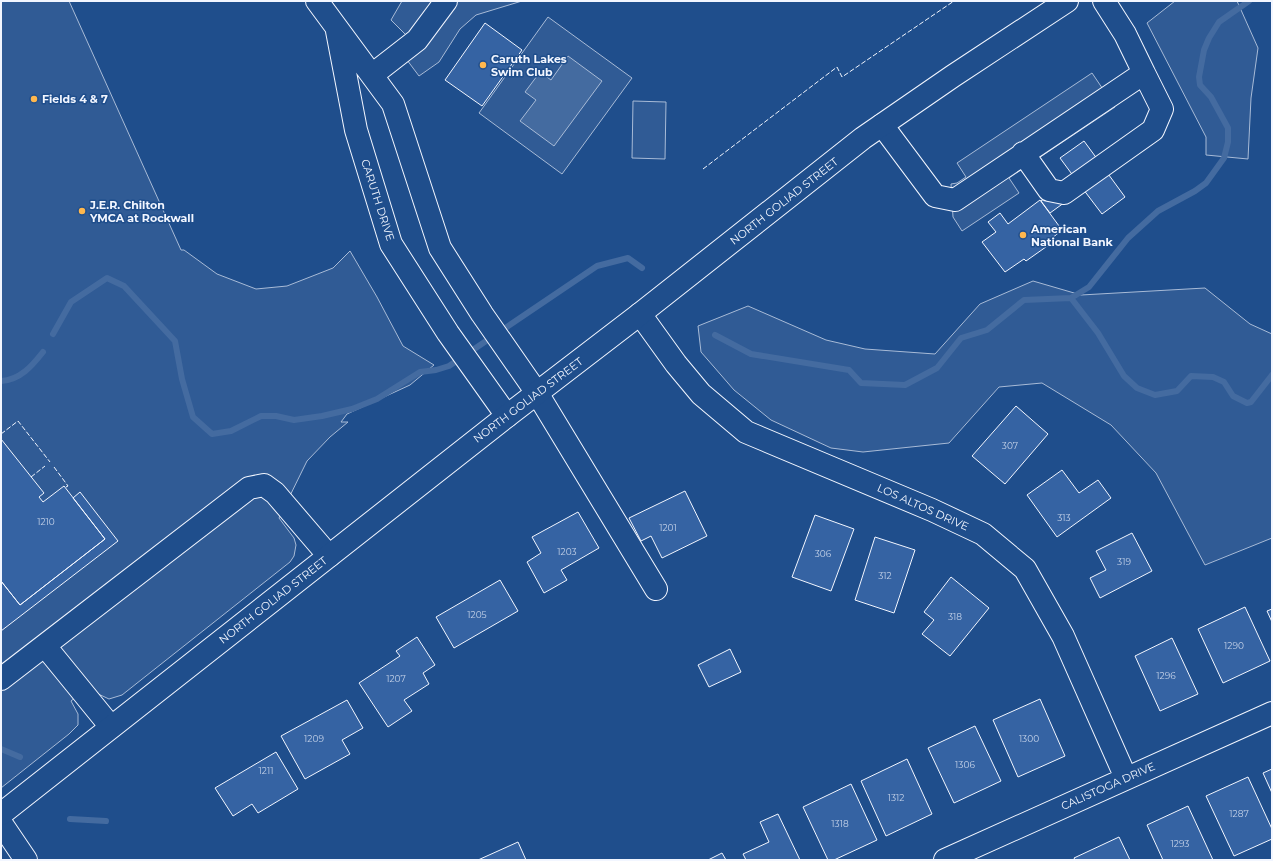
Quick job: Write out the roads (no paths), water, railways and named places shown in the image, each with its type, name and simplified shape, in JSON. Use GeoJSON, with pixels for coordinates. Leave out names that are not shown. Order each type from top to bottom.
{"type":"FeatureCollection","features":[{"type":"Feature","properties":{"kind":"street","name":"CARUTH DRIVE"},"geometry":{"type":"LineString","coordinates":[[317,1],[393,104],[440,248],[482,314],[537,393],[656,589]]}},
{"type":"Feature","properties":{"kind":"street"},"geometry":{"type":"LineString","coordinates":[[372,75],[417,40],[446,1]]}},
{"type":"Feature","properties":{"kind":"street","name":"NORTH GOLIAD STREET"},"geometry":{"type":"LineString","coordinates":[[1,814],[506,416],[640,314],[826,167],[882,125],[952,76],[1067,1]]}},
{"type":"Feature","properties":{"kind":"street"},"geometry":{"type":"LineString","coordinates":[[1023,153],[1049,190],[1064,193],[1153,130],[1162,109],[1125,34],[1104,1]]}},
{"type":"Feature","properties":{"kind":"street","name":"CARUTH DRIVE"},"geometry":{"type":"LineString","coordinates":[[335,24],[356,130],[391,244],[448,333],[506,416]]}},
{"type":"Feature","properties":{"kind":"street"},"geometry":{"type":"LineString","coordinates":[[882,125],[934,196],[955,200],[1144,73]]}},
{"type":"Feature","properties":{"kind":"street","name":"LOS ALTOS DRIVE"},"geometry":{"type":"LineString","coordinates":[[640,314],[676,364],[701,394],[746,432],[932,510],[983,534],[1025,569],[1062,636],[1126,778]]}},
{"type":"Feature","properties":{"kind":"street"},"geometry":{"type":"LineString","coordinates":[[1,679],[249,488],[264,485],[275,493],[329,556]]}},
{"type":"Feature","properties":{"kind":"street"},"geometry":{"type":"LineString","coordinates":[[45,646],[111,727]]}},
{"type":"Feature","properties":{"kind":"street","name":"CALISTOGA DRIVE"},"geometry":{"type":"LineString","coordinates":[[945,860],[1272,713]]}},
{"type":"Feature","properties":{"kind":"street"},"geometry":{"type":"LineString","coordinates":[[1,824],[26,860]]}},
{"type":"Feature","properties":{"kind":"waterway"},"geometry":{"type":"LineString","coordinates":[[1071,298],[1089,287],[1128,238],[1158,211],[1195,191],[1206,183],[1224,158],[1228,142],[1228,128],[1211,97],[1200,85],[1199,77],[1204,50],[1209,38],[1219,22],[1249,1]]}},
{"type":"Feature","properties":{"kind":"waterway"},"geometry":{"type":"LineString","coordinates":[[53,334],[71,302],[107,278],[124,286],[175,341],[182,379],[193,417],[212,434],[231,431],[261,416],[276,416],[294,420],[322,416],[352,409],[377,399],[420,372],[436,370],[449,366],[597,266],[628,258],[642,268]]}},
{"type":"Feature","properties":{"kind":"waterway"},"geometry":{"type":"LineString","coordinates":[[715,335],[751,354],[849,370],[861,383],[905,385],[937,368],[961,338],[987,330],[1024,300],[1071,298],[1098,333],[1124,376],[1137,388],[1155,395],[1177,391],[1191,376],[1213,377],[1224,382],[1233,396],[1247,403],[1251,402],[1272,375]]}},
{"type":"Feature","properties":{"kind":"waterway"},"geometry":{"type":"LineString","coordinates":[[1,381],[20,375],[30,367],[43,352]]}},
{"type":"Feature","properties":{"kind":"waterway"},"geometry":{"type":"LineString","coordinates":[[1,749],[20,757]]}},
{"type":"Feature","properties":{"kind":"waterway"},"geometry":{"type":"LineString","coordinates":[[70,819],[106,821]]}},
{"type":"Feature","properties":{"kind":"place","name":"Caruth Lakes Swim Club"},"geometry":{"type":"Point","coordinates":[483,65]}},
{"type":"Feature","properties":{"kind":"place","name":"Fields 4 & 7"},"geometry":{"type":"Point","coordinates":[34,99]}},
{"type":"Feature","properties":{"kind":"place","name":"J.E.R. Chilton YMCA at Rockwall"},"geometry":{"type":"Point","coordinates":[82,211]}},
{"type":"Feature","properties":{"kind":"place","name":"American National Bank"},"geometry":{"type":"Point","coordinates":[1023,235]}}]}
